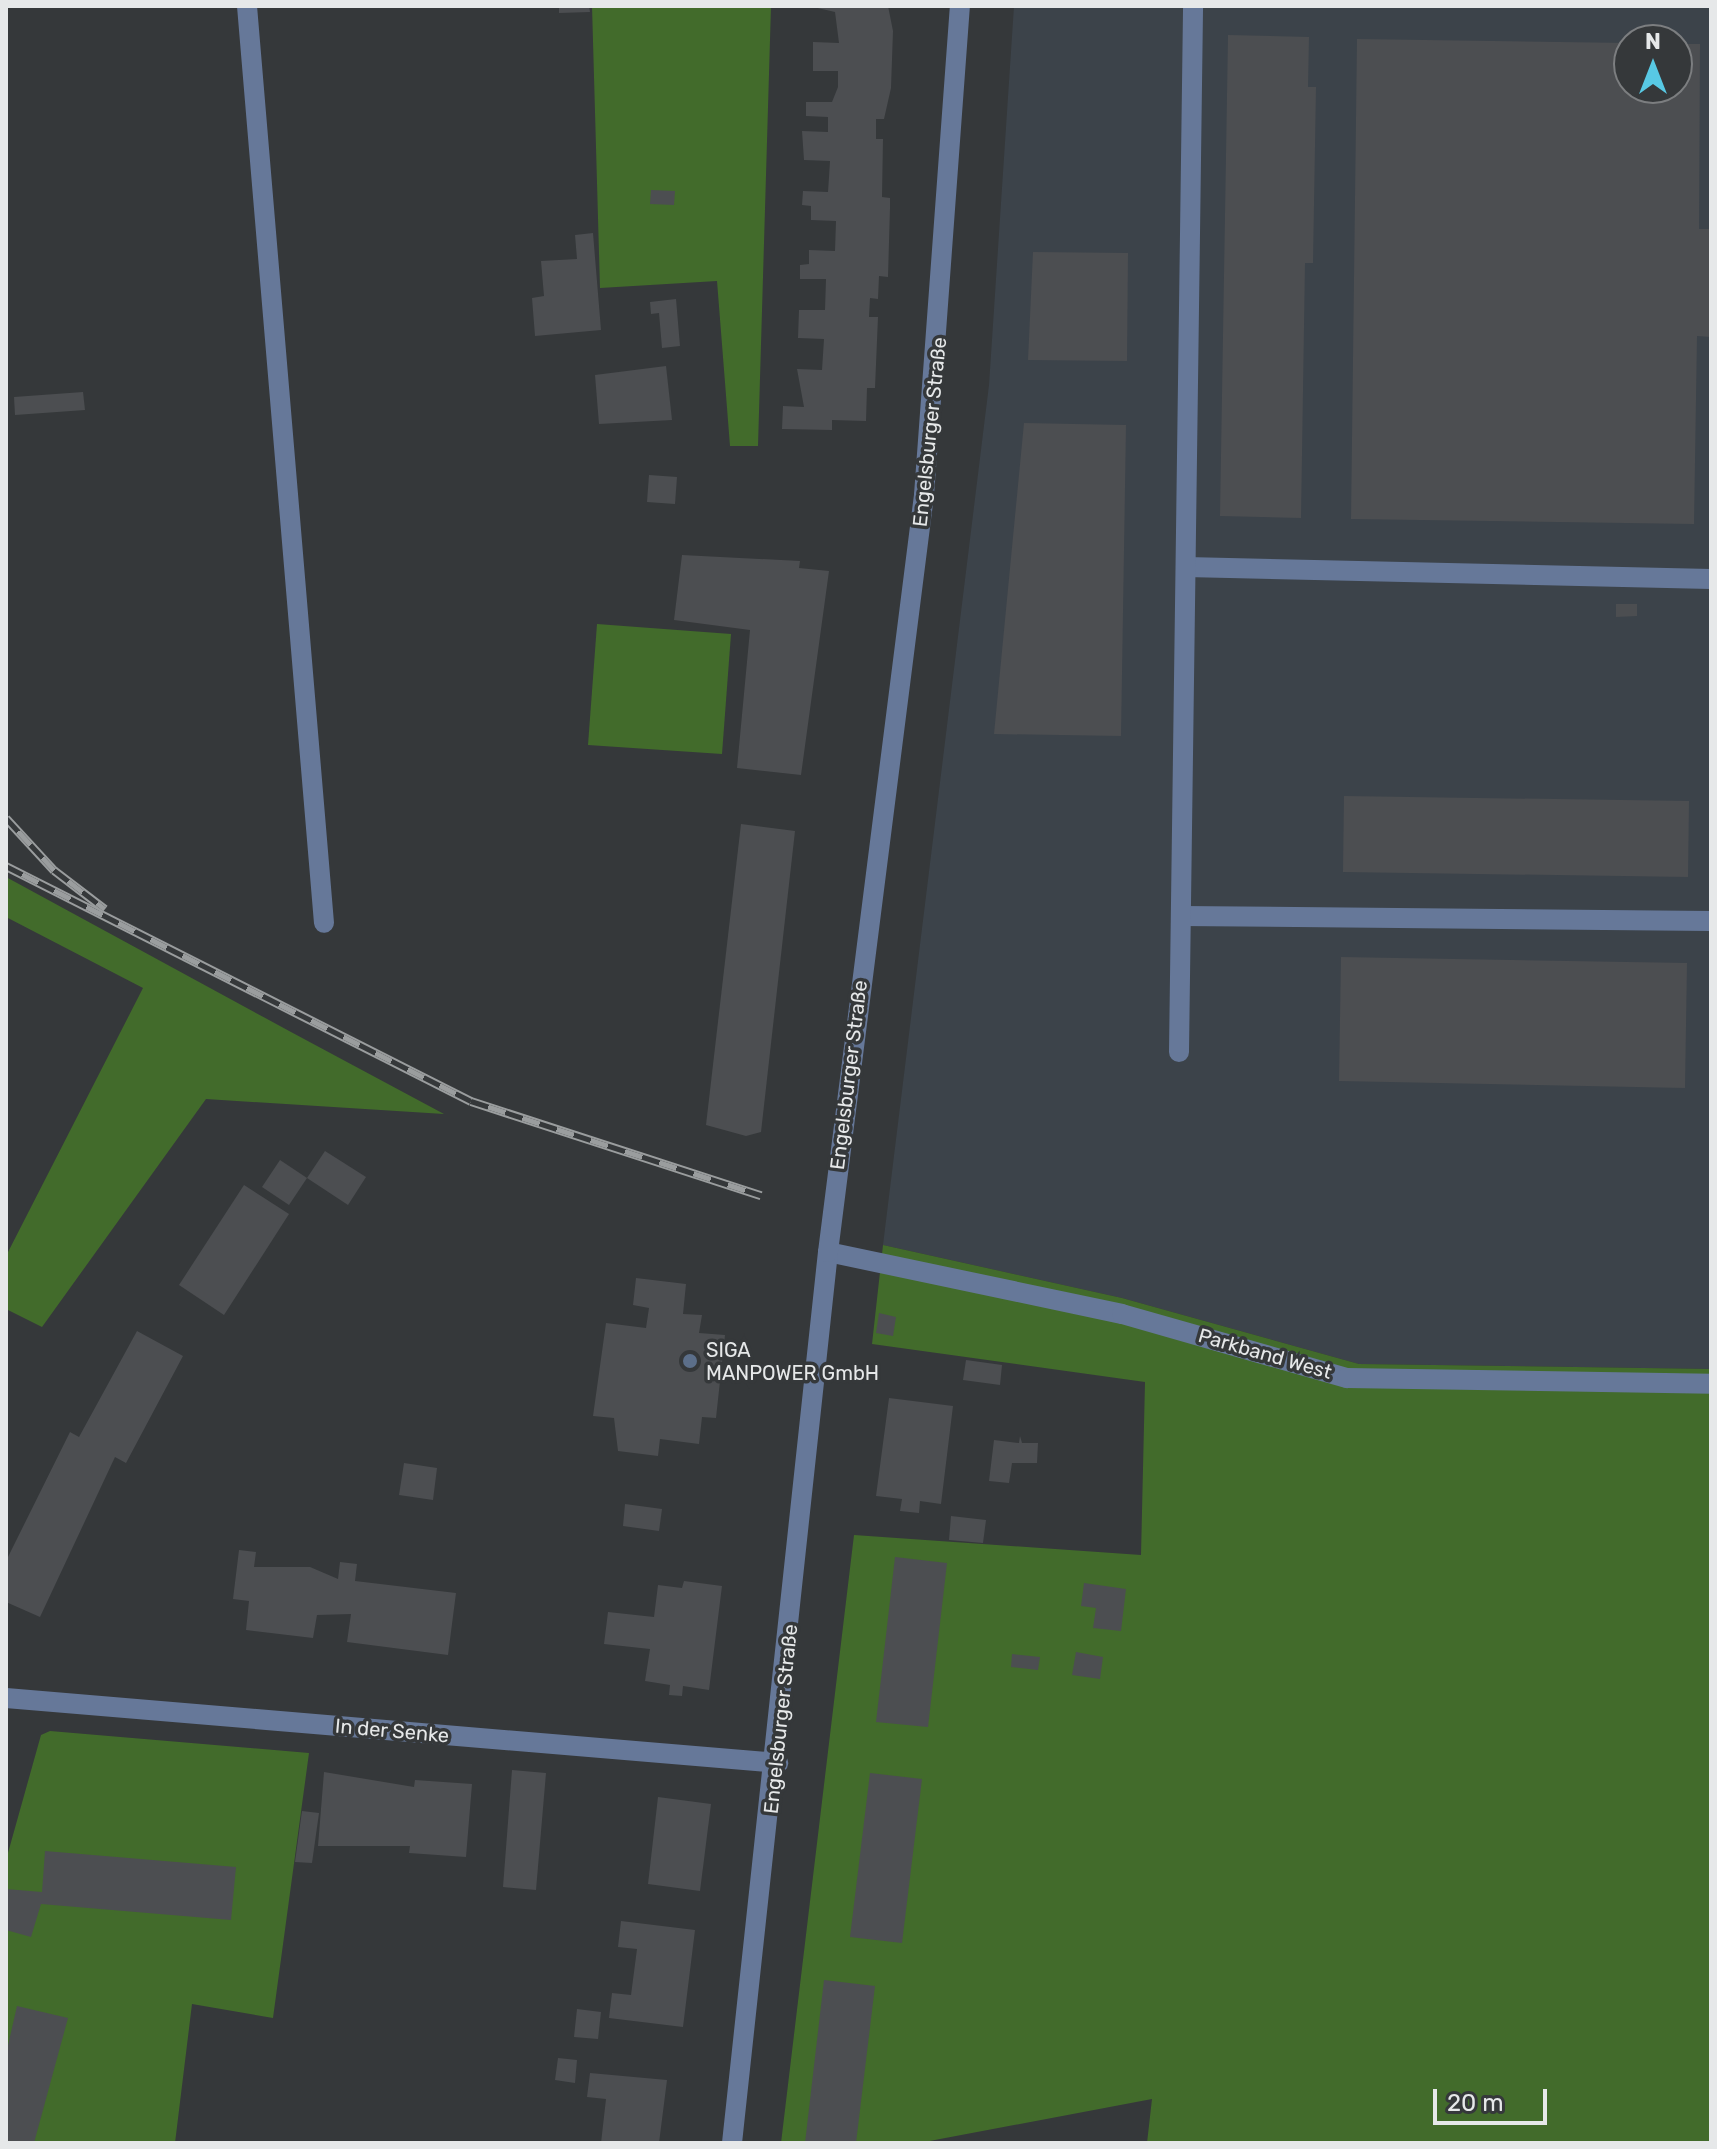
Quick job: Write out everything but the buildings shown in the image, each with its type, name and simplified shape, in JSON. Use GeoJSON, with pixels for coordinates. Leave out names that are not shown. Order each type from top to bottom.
{"type":"FeatureCollection","features":[{"type":"Feature","properties":{"kind":"street"},"geometry":{"type":"LineString","coordinates":[[247,6],[324,923]]}},
{"type":"Feature","properties":{"kind":"street","name":"Engelsburger Straße"},"geometry":{"type":"LineString","coordinates":[[732,2143],[778,1763],[828,1252],[924,495],[960,6]]}},
{"type":"Feature","properties":{"kind":"street"},"geometry":{"type":"LineString","coordinates":[[1179,1052],[1193,6]]}},
{"type":"Feature","properties":{"kind":"street"},"geometry":{"type":"LineString","coordinates":[[1186,567],[1711,579]]}},
{"type":"Feature","properties":{"kind":"street"},"geometry":{"type":"LineString","coordinates":[[1181,916],[1711,921]]}},
{"type":"Feature","properties":{"kind":"street","name":"Parkband West"},"geometry":{"type":"LineString","coordinates":[[828,1252],[1122,1314],[1347,1378],[1711,1384]]}},
{"type":"Feature","properties":{"kind":"street","name":"In der Senke"},"geometry":{"type":"LineString","coordinates":[[6,1698],[778,1763]]}},
{"type":"Feature","properties":{"kind":"shaded area"},"geometry":{"type":"Polygon","coordinates":[[[1014,6],[1711,6],[1711,1369],[1359,1364],[1122,1298],[883,1245],[989,385],[1014,6]]]}},
{"type":"Feature","properties":{"kind":"green space"},"geometry":{"type":"Polygon","coordinates":[[[592,6],[771,6],[758,446],[730,446],[717,281],[600,288],[592,6]]]}},
{"type":"Feature","properties":{"kind":"green space"},"geometry":{"type":"Polygon","coordinates":[[[597,624],[731,634],[722,754],[588,745],[597,624]]]}},
{"type":"Feature","properties":{"kind":"green space"},"geometry":{"type":"Polygon","coordinates":[[[6,877],[444,1114],[206,1099],[42,1327],[6,1309],[6,1256],[143,988],[6,917],[6,877]]]}},
{"type":"Feature","properties":{"kind":"green space"},"geometry":{"type":"Polygon","coordinates":[[[883,1245],[1122,1298],[1359,1364],[1711,1369],[1711,2143],[1147,2143],[1152,2099],[919,2143],[781,2143],[854,1535],[1141,1555],[1145,1382],[872,1344],[883,1245]]]}},
{"type":"Feature","properties":{"kind":"green space"},"geometry":{"type":"Polygon","coordinates":[[[50,1731],[309,1753],[273,2018],[192,2004],[175,2143],[6,2143],[6,1860],[41,1735],[50,1731]]]}},
{"type":"Feature","properties":{"kind":"railway"},"geometry":{"type":"LineString","coordinates":[[6,818],[54,870],[105,909]]}},
{"type":"Feature","properties":{"kind":"railway"},"geometry":{"type":"LineString","coordinates":[[6,866],[471,1101],[761,1195]]}},
{"type":"Feature","properties":{"kind":"place","name":"SIGA MANPOWER GmbH"},"geometry":{"type":"Point","coordinates":[690,1361]}}]}
